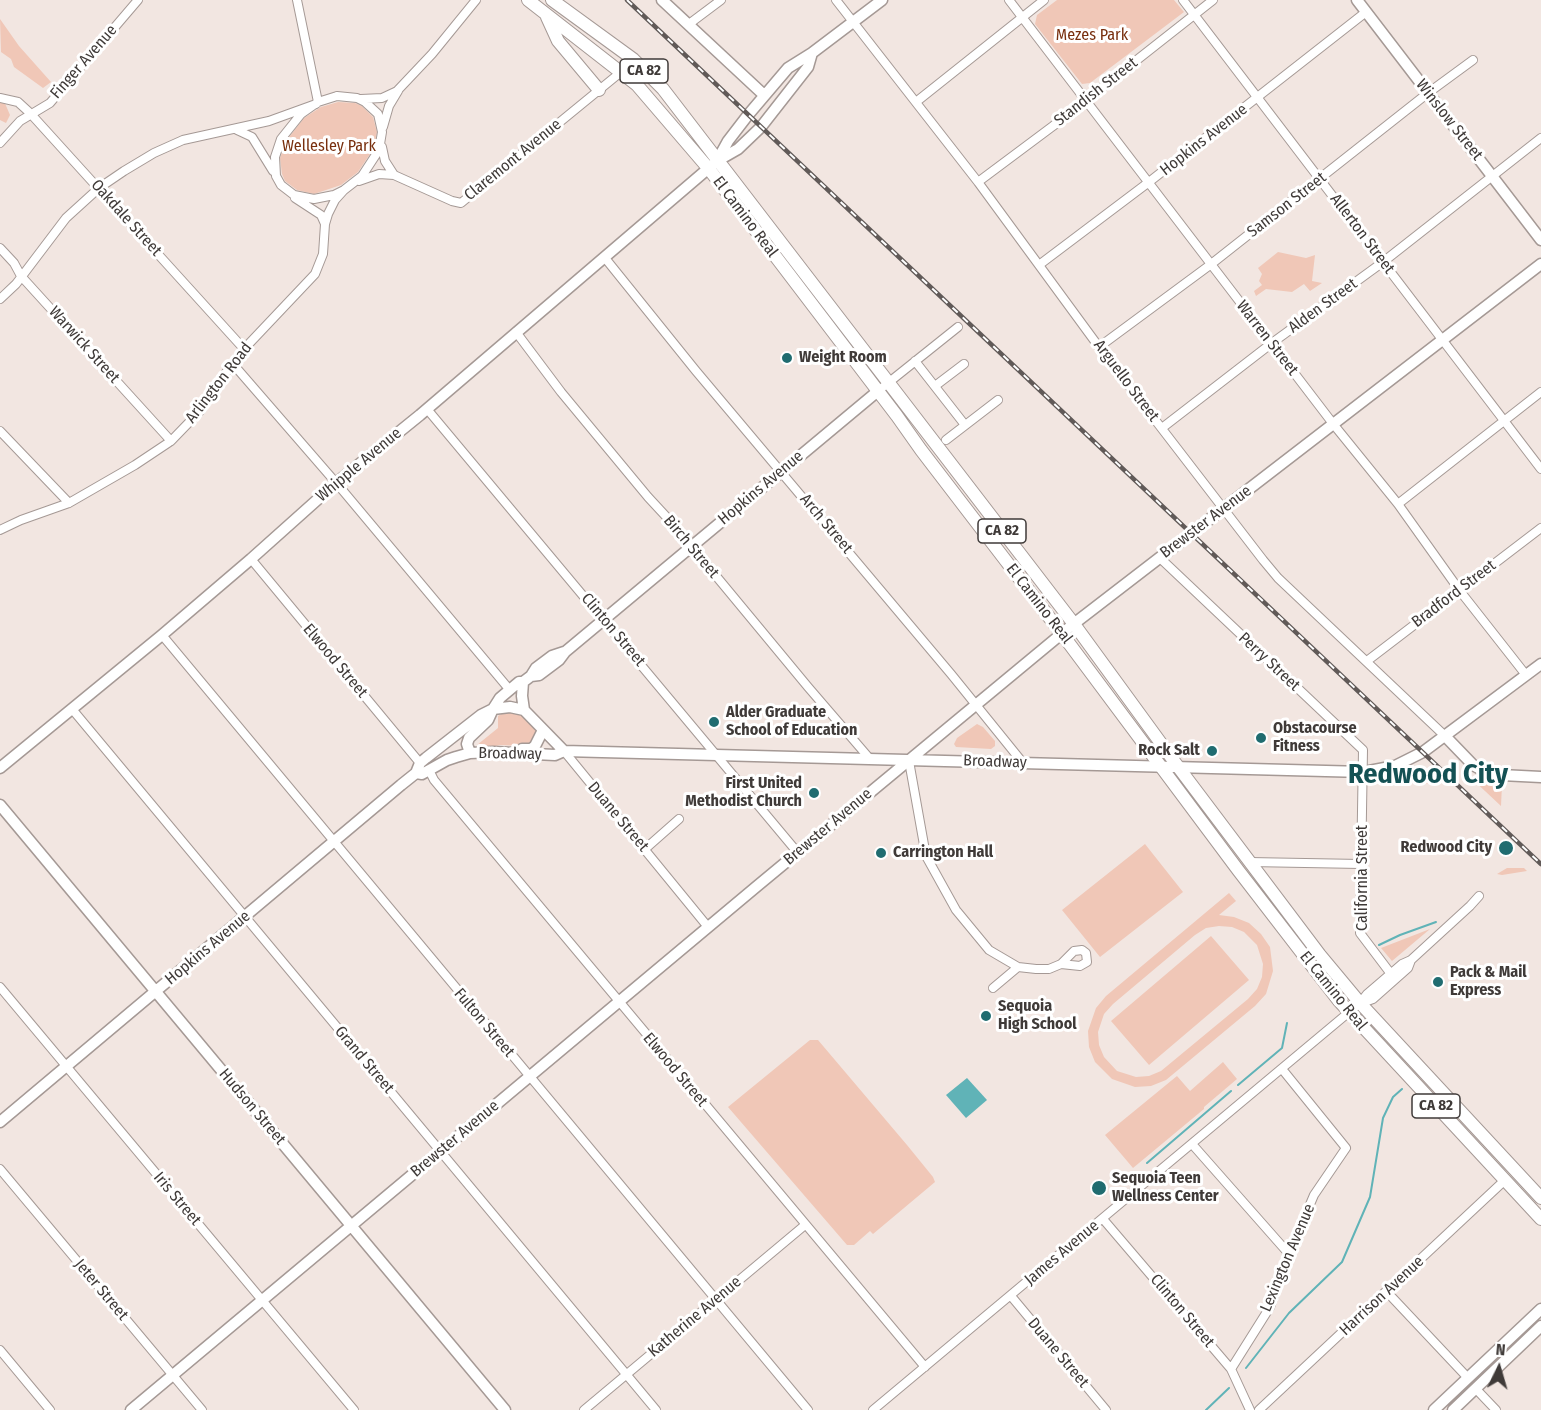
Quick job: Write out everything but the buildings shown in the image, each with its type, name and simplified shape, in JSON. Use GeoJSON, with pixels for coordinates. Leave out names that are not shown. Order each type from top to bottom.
{"type":"FeatureCollection","features":[{"type":"Feature","properties":{"kind":"main road","name":"El Camino Real"},"geometry":{"type":"LineString","coordinates":[[528,0],[621,72],[713,165],[888,383],[1074,624],[1320,955],[1360,1003],[1541,1198]]}},
{"type":"Feature","properties":{"kind":"main road","name":"El Camino Real"},"geometry":{"type":"LineString","coordinates":[[552,0],[633,59],[663,89],[713,165],[921,450],[1238,870],[1349,1013],[1541,1219]]}},
{"type":"Feature","properties":{"kind":"main road"},"geometry":{"type":"LineString","coordinates":[[545,14],[558,41],[599,90]]}},
{"type":"Feature","properties":{"kind":"street","name":"Finger Avenue"},"geometry":{"type":"LineString","coordinates":[[0,143],[30,113],[50,103],[138,0]]}},
{"type":"Feature","properties":{"kind":"street"},"geometry":{"type":"LineString","coordinates":[[297,0],[317,103]]}},
{"type":"Feature","properties":{"kind":"street"},"geometry":{"type":"LineString","coordinates":[[0,299],[16,284],[66,218],[99,188],[124,171],[169,145],[201,135],[269,122],[338,96],[382,98],[404,84],[439,46],[476,0]]}},
{"type":"Feature","properties":{"kind":"street"},"geometry":{"type":"LineString","coordinates":[[663,0],[764,95]]}},
{"type":"Feature","properties":{"kind":"street"},"geometry":{"type":"LineString","coordinates":[[689,24],[721,0]]}},
{"type":"Feature","properties":{"kind":"street","name":"Arguello Street"},"geometry":{"type":"LineString","coordinates":[[836,0],[978,182],[1099,347],[1223,510],[1278,578],[1445,736]]}},
{"type":"Feature","properties":{"kind":"street","name":"Whipple Avenue"},"geometry":{"type":"LineString","coordinates":[[713,165],[728,141],[788,68],[812,53],[882,0]]}},
{"type":"Feature","properties":{"kind":"street","name":"Warren Street"},"geometry":{"type":"LineString","coordinates":[[1009,0],[1334,426],[1398,504],[1460,591],[1526,675]]}},
{"type":"Feature","properties":{"kind":"street"},"geometry":{"type":"LineString","coordinates":[[916,102],[1044,0]]}},
{"type":"Feature","properties":{"kind":"street","name":"Allerton Street"},"geometry":{"type":"LineString","coordinates":[[1183,0],[1541,469]]}},
{"type":"Feature","properties":{"kind":"street","name":"Standish Street"},"geometry":{"type":"LineString","coordinates":[[978,182],[1213,0]]}},
{"type":"Feature","properties":{"kind":"street","name":"Winslow Street"},"geometry":{"type":"LineString","coordinates":[[1357,0],[1541,240]]}},
{"type":"Feature","properties":{"kind":"street","name":"Hopkins Avenue"},"geometry":{"type":"LineString","coordinates":[[1039,265],[1366,12]]}},
{"type":"Feature","properties":{"kind":"street","name":"Whipple Avenue"},"geometry":{"type":"LineString","coordinates":[[0,768],[162,635],[336,483],[427,409],[713,165],[738,149],[760,127],[808,67],[812,53]]}},
{"type":"Feature","properties":{"kind":"street","name":"Samson Street"},"geometry":{"type":"LineString","coordinates":[[1099,347],[1210,265],[1473,60]]}},
{"type":"Feature","properties":{"kind":"street","name":"Claremont Avenue"},"geometry":{"type":"LineString","coordinates":[[394,175],[452,201],[461,202],[621,72]]}},
{"type":"Feature","properties":{"kind":"street"},"geometry":{"type":"LineString","coordinates":[[281,185],[294,195],[314,199],[325,198],[344,190],[353,183],[375,160],[389,106],[404,84]]}},
{"type":"Feature","properties":{"kind":"street","name":"Oakdale Street"},"geometry":{"type":"LineString","coordinates":[[0,98],[18,102],[30,113],[244,349]]}},
{"type":"Feature","properties":{"kind":"street"},"geometry":{"type":"LineString","coordinates":[[357,98],[372,107],[378,114],[382,132]]}},
{"type":"Feature","properties":{"kind":"street"},"geometry":{"type":"LineString","coordinates":[[276,176],[275,157],[281,139],[300,114],[317,103]]}},
{"type":"Feature","properties":{"kind":"street"},"geometry":{"type":"LineString","coordinates":[[229,129],[241,131],[252,137],[281,185],[289,194],[321,215],[325,224]]}},
{"type":"Feature","properties":{"kind":"street","name":"Alden Street"},"geometry":{"type":"LineString","coordinates":[[1162,428],[1272,343],[1383,262],[1541,138]]}},
{"type":"Feature","properties":{"kind":"street"},"geometry":{"type":"LineString","coordinates":[[353,183],[371,176],[394,175],[385,160],[381,141]]}},
{"type":"Feature","properties":{"kind":"street","name":"Arlington Road"},"geometry":{"type":"LineString","coordinates":[[0,530],[69,503],[135,465],[171,441],[201,410],[244,349],[315,274],[323,254],[325,224],[331,207],[344,190]]}},
{"type":"Feature","properties":{"kind":"street","name":"Warwick Street"},"geometry":{"type":"LineString","coordinates":[[0,248],[14,263],[21,276],[171,441]]}},
{"type":"Feature","properties":{"kind":"street","name":"Arch Street"},"geometry":{"type":"LineString","coordinates":[[605,258],[696,371],[782,471],[1023,763]]}},
{"type":"Feature","properties":{"kind":"street","name":"Brewster Avenue"},"geometry":{"type":"LineString","coordinates":[[131,1410],[1074,624],[1334,426],[1442,339],[1541,264]]}},
{"type":"Feature","properties":{"kind":"street","name":"Hopkins Avenue"},"geometry":{"type":"LineString","coordinates":[[470,753],[467,744],[469,738],[488,720],[500,698],[509,689],[527,679],[536,668],[552,656],[565,652],[958,327]]}},
{"type":"Feature","properties":{"kind":"street","name":"Birch Street"},"geometry":{"type":"LineString","coordinates":[[516,332],[648,497],[692,546],[870,759]]}},
{"type":"Feature","properties":{"kind":"street"},"geometry":{"type":"LineString","coordinates":[[915,361],[965,425]]}},
{"type":"Feature","properties":{"kind":"street"},"geometry":{"type":"LineString","coordinates":[[232,364],[336,483],[509,689]]}},
{"type":"Feature","properties":{"kind":"street"},"geometry":{"type":"LineString","coordinates":[[935,386],[964,364]]}},
{"type":"Feature","properties":{"kind":"street"},"geometry":{"type":"LineString","coordinates":[[1398,504],[1541,392]]}},
{"type":"Feature","properties":{"kind":"street"},"geometry":{"type":"LineString","coordinates":[[946,440],[998,400]]}},
{"type":"Feature","properties":{"kind":"street","name":"Clinton Street"},"geometry":{"type":"LineString","coordinates":[[427,409],[798,853]]}},
{"type":"Feature","properties":{"kind":"street"},"geometry":{"type":"LineString","coordinates":[[0,431],[69,503]]}},
{"type":"Feature","properties":{"kind":"street","name":"Bradford Street"},"geometry":{"type":"LineString","coordinates":[[1368,661],[1541,528]]}},
{"type":"Feature","properties":{"kind":"street","name":"Perry Street"},"geometry":{"type":"LineString","coordinates":[[1160,558],[1361,747],[1364,753],[1364,772]]}},
{"type":"Feature","properties":{"kind":"street","name":"Elwood Street"},"geometry":{"type":"LineString","coordinates":[[251,559],[422,769],[434,780],[925,1367]]}},
{"type":"Feature","properties":{"kind":"street","name":"Fulton Street"},"geometry":{"type":"LineString","coordinates":[[162,635],[808,1410]]}},
{"type":"Feature","properties":{"kind":"street","name":"Broadway"},"geometry":{"type":"LineString","coordinates":[[422,769],[470,753],[555,755],[564,751],[1364,772],[1404,763],[1445,736],[1541,664]]}},
{"type":"Feature","properties":{"kind":"street"},"geometry":{"type":"LineString","coordinates":[[493,709],[510,707],[524,710],[522,696],[527,679]]}},
{"type":"Feature","properties":{"kind":"street","name":"Grand Street"},"geometry":{"type":"LineString","coordinates":[[72,709],[656,1410]]}},
{"type":"Feature","properties":{"kind":"street","name":"Hopkins Avenue"},"geometry":{"type":"LineString","coordinates":[[0,1122],[441,753],[443,746],[481,715],[493,709]]}},
{"type":"Feature","properties":{"kind":"street","name":"Duane Street"},"geometry":{"type":"LineString","coordinates":[[524,710],[564,751],[708,927]]}},
{"type":"Feature","properties":{"kind":"street"},"geometry":{"type":"LineString","coordinates":[[503,753],[507,748],[531,749],[538,742],[543,730]]}},
{"type":"Feature","properties":{"kind":"street"},"geometry":{"type":"LineString","coordinates":[[1445,736],[1473,765],[1484,771],[1501,776],[1541,777]]}},
{"type":"Feature","properties":{"kind":"street"},"geometry":{"type":"LineString","coordinates":[[909,761],[928,863],[956,910],[981,942],[997,956],[1018,967],[1048,969],[1061,964]]}},
{"type":"Feature","properties":{"kind":"street","name":"California Street"},"geometry":{"type":"LineString","coordinates":[[1364,772],[1360,933],[1391,974]]}},
{"type":"Feature","properties":{"kind":"street","name":"Hudson Street"},"geometry":{"type":"LineString","coordinates":[[0,805],[505,1410]]}},
{"type":"Feature","properties":{"kind":"street"},"geometry":{"type":"LineString","coordinates":[[645,849],[679,819]]}},
{"type":"Feature","properties":{"kind":"street"},"geometry":{"type":"LineString","coordinates":[[1249,862],[1361,864]]}},
{"type":"Feature","properties":{"kind":"street","name":"James Avenue"},"geometry":{"type":"LineString","coordinates":[[873,1410],[1349,1013],[1402,964],[1411,960],[1479,896]]}},
{"type":"Feature","properties":{"kind":"street","name":"James Avenue"},"geometry":{"type":"LineString","coordinates":[[1360,1003],[1373,999],[1408,968],[1411,960]]}},
{"type":"Feature","properties":{"kind":"street"},"geometry":{"type":"LineString","coordinates":[[993,988],[1018,967]]}},
{"type":"Feature","properties":{"kind":"street","name":"Iris Street"},"geometry":{"type":"LineString","coordinates":[[0,987],[354,1410]]}},
{"type":"Feature","properties":{"kind":"street","name":"Lexington Avenue"},"geometry":{"type":"LineString","coordinates":[[1231,1369],[1270,1307],[1314,1195],[1346,1148],[1282,1069]]}},
{"type":"Feature","properties":{"kind":"street"},"geometry":{"type":"LineString","coordinates":[[1191,1144],[1289,1254]]}},
{"type":"Feature","properties":{"kind":"street","name":"Jeter Street"},"geometry":{"type":"LineString","coordinates":[[0,1169],[202,1410]]}},
{"type":"Feature","properties":{"kind":"street","name":"Harrison Avenue"},"geometry":{"type":"LineString","coordinates":[[1259,1410],[1505,1180]]}},
{"type":"Feature","properties":{"kind":"street","name":"Clinton Street"},"geometry":{"type":"LineString","coordinates":[[1103,1218],[1231,1369],[1250,1410]]}},
{"type":"Feature","properties":{"kind":"street","name":"Katherine Avenue"},"geometry":{"type":"LineString","coordinates":[[584,1410],[806,1225]]}},
{"type":"Feature","properties":{"kind":"street"},"geometry":{"type":"LineString","coordinates":[[1387,1292],[1468,1378],[1468,1387],[1457,1407]]}},
{"type":"Feature","properties":{"kind":"street","name":"Duane Street"},"geometry":{"type":"LineString","coordinates":[[1011,1296],[1106,1410]]}},
{"type":"Feature","properties":{"kind":"street"},"geometry":{"type":"LineString","coordinates":[[1434,1410],[1541,1310]]}},
{"type":"Feature","properties":{"kind":"street"},"geometry":{"type":"LineString","coordinates":[[1457,1407],[1541,1326]]}},
{"type":"Feature","properties":{"kind":"street"},"geometry":{"type":"LineString","coordinates":[[0,1350],[50,1410]]}},
{"type":"Feature","properties":{"kind":"street"},"geometry":{"type":"LineString","coordinates":[[1468,1378],[1478,1377],[1490,1367],[1503,1363]]}},
{"type":"Feature","properties":{"kind":"street"},"geometry":{"type":"LineString","coordinates":[[1476,1389],[1496,1410]]}},
{"type":"Feature","properties":{"kind":"green space","name":"Mezes Park"},"geometry":{"type":"Polygon","coordinates":[[[1057,0],[1174,0],[1184,12],[1090,83],[1082,84],[1035,24],[1037,15],[1057,0]]]}},
{"type":"Feature","properties":{"kind":"green space"},"geometry":{"type":"Polygon","coordinates":[[[0,19],[19,46],[51,82],[43,88],[14,67],[11,59],[1,52],[0,19]]]}},
{"type":"Feature","properties":{"kind":"green space"},"geometry":{"type":"Polygon","coordinates":[[[0,99],[4,101],[10,115],[6,123],[0,120],[0,99]]]}},
{"type":"Feature","properties":{"kind":"green space","name":"Wellesley Park"},"geometry":{"type":"Polygon","coordinates":[[[338,102],[355,103],[362,106],[373,117],[377,132],[374,148],[358,172],[341,185],[314,194],[297,190],[285,181],[282,174],[280,158],[286,141],[304,118],[321,107],[338,102]]]}},
{"type":"Feature","properties":{"kind":"green space"},"geometry":{"type":"Polygon","coordinates":[[[1278,252],[1306,258],[1315,255],[1312,281],[1322,283],[1310,291],[1304,284],[1292,292],[1266,289],[1256,296],[1254,291],[1262,285],[1259,281],[1262,274],[1258,268],[1278,252]]]}},
{"type":"Feature","properties":{"kind":"green space"},"geometry":{"type":"Polygon","coordinates":[[[506,711],[520,713],[535,727],[536,734],[531,742],[523,746],[478,747],[477,745],[498,728],[498,716],[506,711]]]}},
{"type":"Feature","properties":{"kind":"green space"},"geometry":{"type":"Polygon","coordinates":[[[977,724],[983,727],[995,741],[995,746],[991,749],[956,747],[954,744],[957,738],[977,724]]]}},
{"type":"Feature","properties":{"kind":"green space"},"geometry":{"type":"Polygon","coordinates":[[[1412,777],[1440,778],[1440,784],[1412,783],[1412,777]]]}},
{"type":"Feature","properties":{"kind":"green space"},"geometry":{"type":"Polygon","coordinates":[[[1470,777],[1487,782],[1502,784],[1501,806],[1470,777]]]}},
{"type":"Feature","properties":{"kind":"green space"},"geometry":{"type":"Polygon","coordinates":[[[1145,844],[1183,892],[1100,957],[1062,910],[1145,844]]]}},
{"type":"Feature","properties":{"kind":"green space"},"geometry":{"type":"Polygon","coordinates":[[[1507,868],[1524,868],[1527,871],[1497,874],[1507,868]]]}},
{"type":"Feature","properties":{"kind":"green space"},"geometry":{"type":"Polygon","coordinates":[[[1229,893],[1236,901],[1219,915],[1234,917],[1249,923],[1270,947],[1273,971],[1266,994],[1255,1006],[1166,1080],[1151,1086],[1135,1087],[1112,1079],[1095,1062],[1089,1047],[1088,1031],[1096,1008],[1106,996],[1229,893]],[[1232,927],[1206,928],[1195,935],[1104,1014],[1098,1032],[1099,1045],[1104,1057],[1117,1071],[1136,1077],[1149,1076],[1161,1071],[1257,989],[1262,977],[1263,964],[1257,945],[1244,932],[1232,927]]]}},
{"type":"Feature","properties":{"kind":"green space"},"geometry":{"type":"Polygon","coordinates":[[[1430,929],[1392,961],[1381,948],[1430,929]]]}},
{"type":"Feature","properties":{"kind":"green space"},"geometry":{"type":"Polygon","coordinates":[[[1211,936],[1249,980],[1149,1065],[1111,1021],[1211,936]]]}},
{"type":"Feature","properties":{"kind":"green space"},"geometry":{"type":"Polygon","coordinates":[[[810,1040],[818,1040],[907,1145],[935,1182],[873,1234],[870,1231],[854,1245],[847,1245],[728,1107],[810,1040]]]}},
{"type":"Feature","properties":{"kind":"green space"},"geometry":{"type":"Polygon","coordinates":[[[1223,1062],[1237,1079],[1133,1168],[1105,1135],[1177,1076],[1190,1091],[1223,1062]]]}},
{"type":"Feature","properties":{"kind":"water"},"geometry":{"type":"Polygon","coordinates":[[[967,1078],[987,1100],[966,1118],[946,1095],[967,1078]]]}},
{"type":"Feature","properties":{"kind":"waterway"},"geometry":{"type":"LineString","coordinates":[[1379,945],[1436,922]]}},
{"type":"Feature","properties":{"kind":"waterway"},"geometry":{"type":"LineString","coordinates":[[1238,1085],[1282,1048],[1287,1023]]}},
{"type":"Feature","properties":{"kind":"waterway"},"geometry":{"type":"LineString","coordinates":[[1246,1368],[1289,1313],[1342,1262],[1370,1197],[1383,1118],[1393,1097],[1402,1089]]}},
{"type":"Feature","properties":{"kind":"waterway"},"geometry":{"type":"LineString","coordinates":[[1147,1163],[1231,1091]]}},
{"type":"Feature","properties":{"kind":"waterway"},"geometry":{"type":"LineString","coordinates":[[1206,1410],[1229,1388]]}},
{"type":"Feature","properties":{"kind":"railway"},"geometry":{"type":"LineString","coordinates":[[627,0],[1541,864]]}},
{"type":"Feature","properties":{"kind":"place","name":"Weight Room"},"geometry":{"type":"Point","coordinates":[787,358]}},
{"type":"Feature","properties":{"kind":"place","name":"Alder Graduate School of Education"},"geometry":{"type":"Point","coordinates":[714,722]}},
{"type":"Feature","properties":{"kind":"place","name":"Obstacourse Fitness"},"geometry":{"type":"Point","coordinates":[1261,738]}},
{"type":"Feature","properties":{"kind":"place","name":"Rock Salt"},"geometry":{"type":"Point","coordinates":[1212,751]}},
{"type":"Feature","properties":{"kind":"place","name":"First United Methodist Church"},"geometry":{"type":"Point","coordinates":[814,793]}},
{"type":"Feature","properties":{"kind":"place","name":"Redwood City"},"geometry":{"type":"Point","coordinates":[1506,848]}},
{"type":"Feature","properties":{"kind":"place","name":"Carrington Hall"},"geometry":{"type":"Point","coordinates":[881,853]}},
{"type":"Feature","properties":{"kind":"place","name":"Pack & Mail Express"},"geometry":{"type":"Point","coordinates":[1438,982]}},
{"type":"Feature","properties":{"kind":"place","name":"Sequoia High School"},"geometry":{"type":"Point","coordinates":[986,1016]}},
{"type":"Feature","properties":{"kind":"place","name":"Sequoia Teen Wellness Center"},"geometry":{"type":"Point","coordinates":[1099,1188]}},
{"type":"Feature","properties":{"kind":"district","name":"Redwood City"},"geometry":{"type":"Point","coordinates":[1428,775]}}]}
